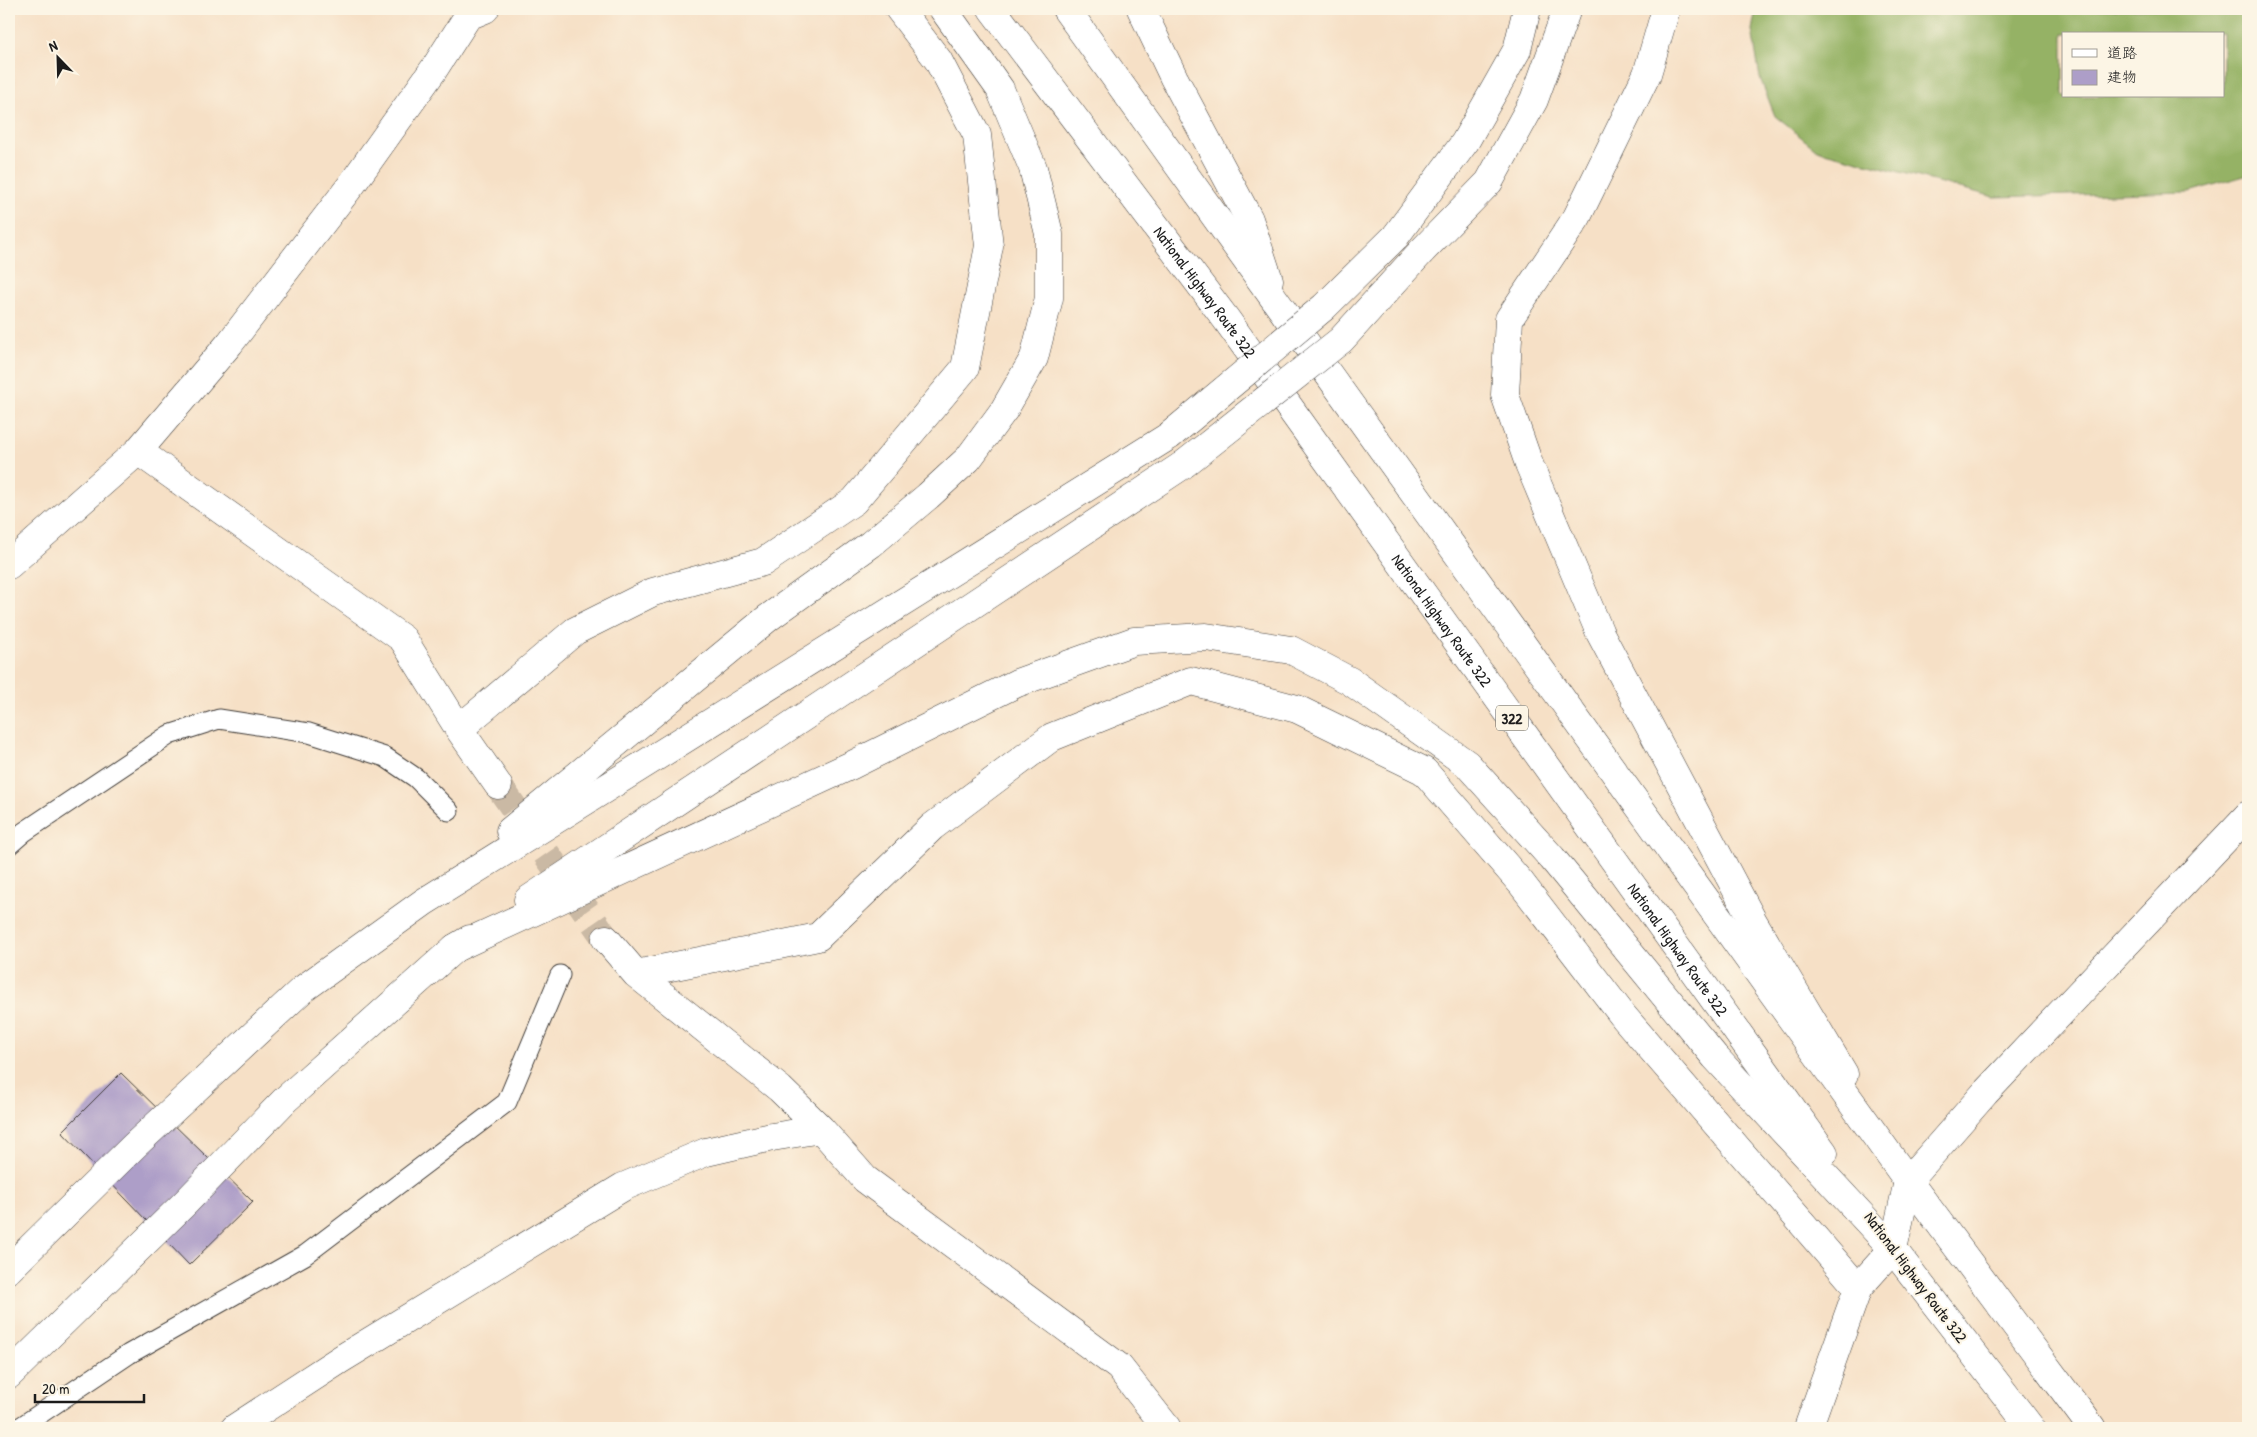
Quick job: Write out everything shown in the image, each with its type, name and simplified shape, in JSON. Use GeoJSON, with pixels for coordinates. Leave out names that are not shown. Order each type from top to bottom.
{"type":"FeatureCollection","features":[{"type":"Feature","properties":{"kind":"main road"},"geometry":{"type":"LineString","coordinates":[[9,565],[138,451],[230,343],[304,249],[434,69],[468,16],[485,9]]}},
{"type":"Feature","properties":{"kind":"main road"},"geometry":{"type":"LineString","coordinates":[[459,729],[575,631],[653,592],[763,562],[854,501],[965,368],[989,246],[977,135],[938,60],[899,9]]}},
{"type":"Feature","properties":{"kind":"main road"},"geometry":{"type":"LineString","coordinates":[[424,902],[768,618],[871,544],[968,459],[1004,410],[1034,358],[1049,298],[1049,234],[1033,168],[1000,89],[943,9]]}},
{"type":"Feature","properties":{"kind":"main road","name":"National Highway Route 322"},"geometry":{"type":"LineString","coordinates":[[992,9],[1226,319],[1892,1249],[2031,1428]]}},
{"type":"Feature","properties":{"kind":"main road"},"geometry":{"type":"LineString","coordinates":[[1066,9],[1279,309],[1908,1181],[2092,1428]]}},
{"type":"Feature","properties":{"kind":"main road"},"geometry":{"type":"LineString","coordinates":[[1141,9],[1174,78],[1249,220],[1279,309]]}},
{"type":"Feature","properties":{"kind":"main road"},"geometry":{"type":"LineString","coordinates":[[9,1269],[134,1146],[303,989],[424,902],[1169,436],[1324,306],[1395,237],[1465,142],[1517,50],[1526,9]]}},
{"type":"Feature","properties":{"kind":"main road"},"geometry":{"type":"LineString","coordinates":[[9,1375],[186,1202],[286,1099],[456,948],[1183,465],[1341,340],[1421,252],[1489,182],[1534,100],[1567,9]]}},
{"type":"Feature","properties":{"kind":"main road"},"geometry":{"type":"LineString","coordinates":[[1666,9],[1647,74],[1576,217],[1509,319],[1505,395],[1529,464],[1600,633],[1754,923],[1908,1181]]}},
{"type":"Feature","properties":{"kind":"main road"},"geometry":{"type":"LineString","coordinates":[[138,451],[403,639],[459,729],[498,785]]}},
{"type":"Feature","properties":{"kind":"main road"},"geometry":{"type":"LineString","coordinates":[[456,948],[852,765],[1017,683],[1134,641],[1206,636],[1291,650],[1350,680],[1467,764],[1552,858],[1715,1057],[1892,1249]]}},
{"type":"Feature","properties":{"kind":"main road"},"geometry":{"type":"LineString","coordinates":[[636,974],[818,937],[932,827],[1052,737],[1191,682],[1249,696],[1297,709],[1424,771],[1521,883],[1624,1017],[1858,1288]]}},
{"type":"Feature","properties":{"kind":"main road"},"geometry":{"type":"LineString","coordinates":[[1808,1428],[1858,1288],[1892,1249],[1908,1181],[1985,1092],[2248,815]]}},
{"type":"Feature","properties":{"kind":"main road"},"geometry":{"type":"LineString","coordinates":[[606,939],[636,974],[780,1088],[865,1179],[1119,1367],[1166,1428]]}},
{"type":"Feature","properties":{"kind":"main road"},"geometry":{"type":"LineString","coordinates":[[235,1428],[341,1359],[623,1187],[706,1152],[772,1137],[820,1129]]}},
{"type":"Feature","properties":{"kind":"lane"},"geometry":{"type":"LineString","coordinates":[[9,845],[24,832],[169,735],[219,719],[309,733],[385,757],[416,778],[449,811]]}},
{"type":"Feature","properties":{"kind":"lane"},"geometry":{"type":"LineString","coordinates":[[19,1428],[129,1354],[305,1255],[393,1186],[506,1102],[560,975]]}},
{"type":"Feature","properties":{"kind":"green space"},"geometry":{"type":"Polygon","coordinates":[[[1756,9],[2248,9],[2248,175],[2189,192],[1994,197],[1817,150],[1775,116],[1760,78],[1752,30],[1756,9]]]}},
{"type":"Feature","properties":{"kind":"building"},"geometry":{"type":"Polygon","coordinates":[[[121,1073],[253,1202],[189,1265],[62,1132],[121,1073]]]}},
{"type":"Feature","properties":{"kind":"tunnel"},"geometry":{"type":"LineString","coordinates":[[498,785],[606,939]]}}]}
